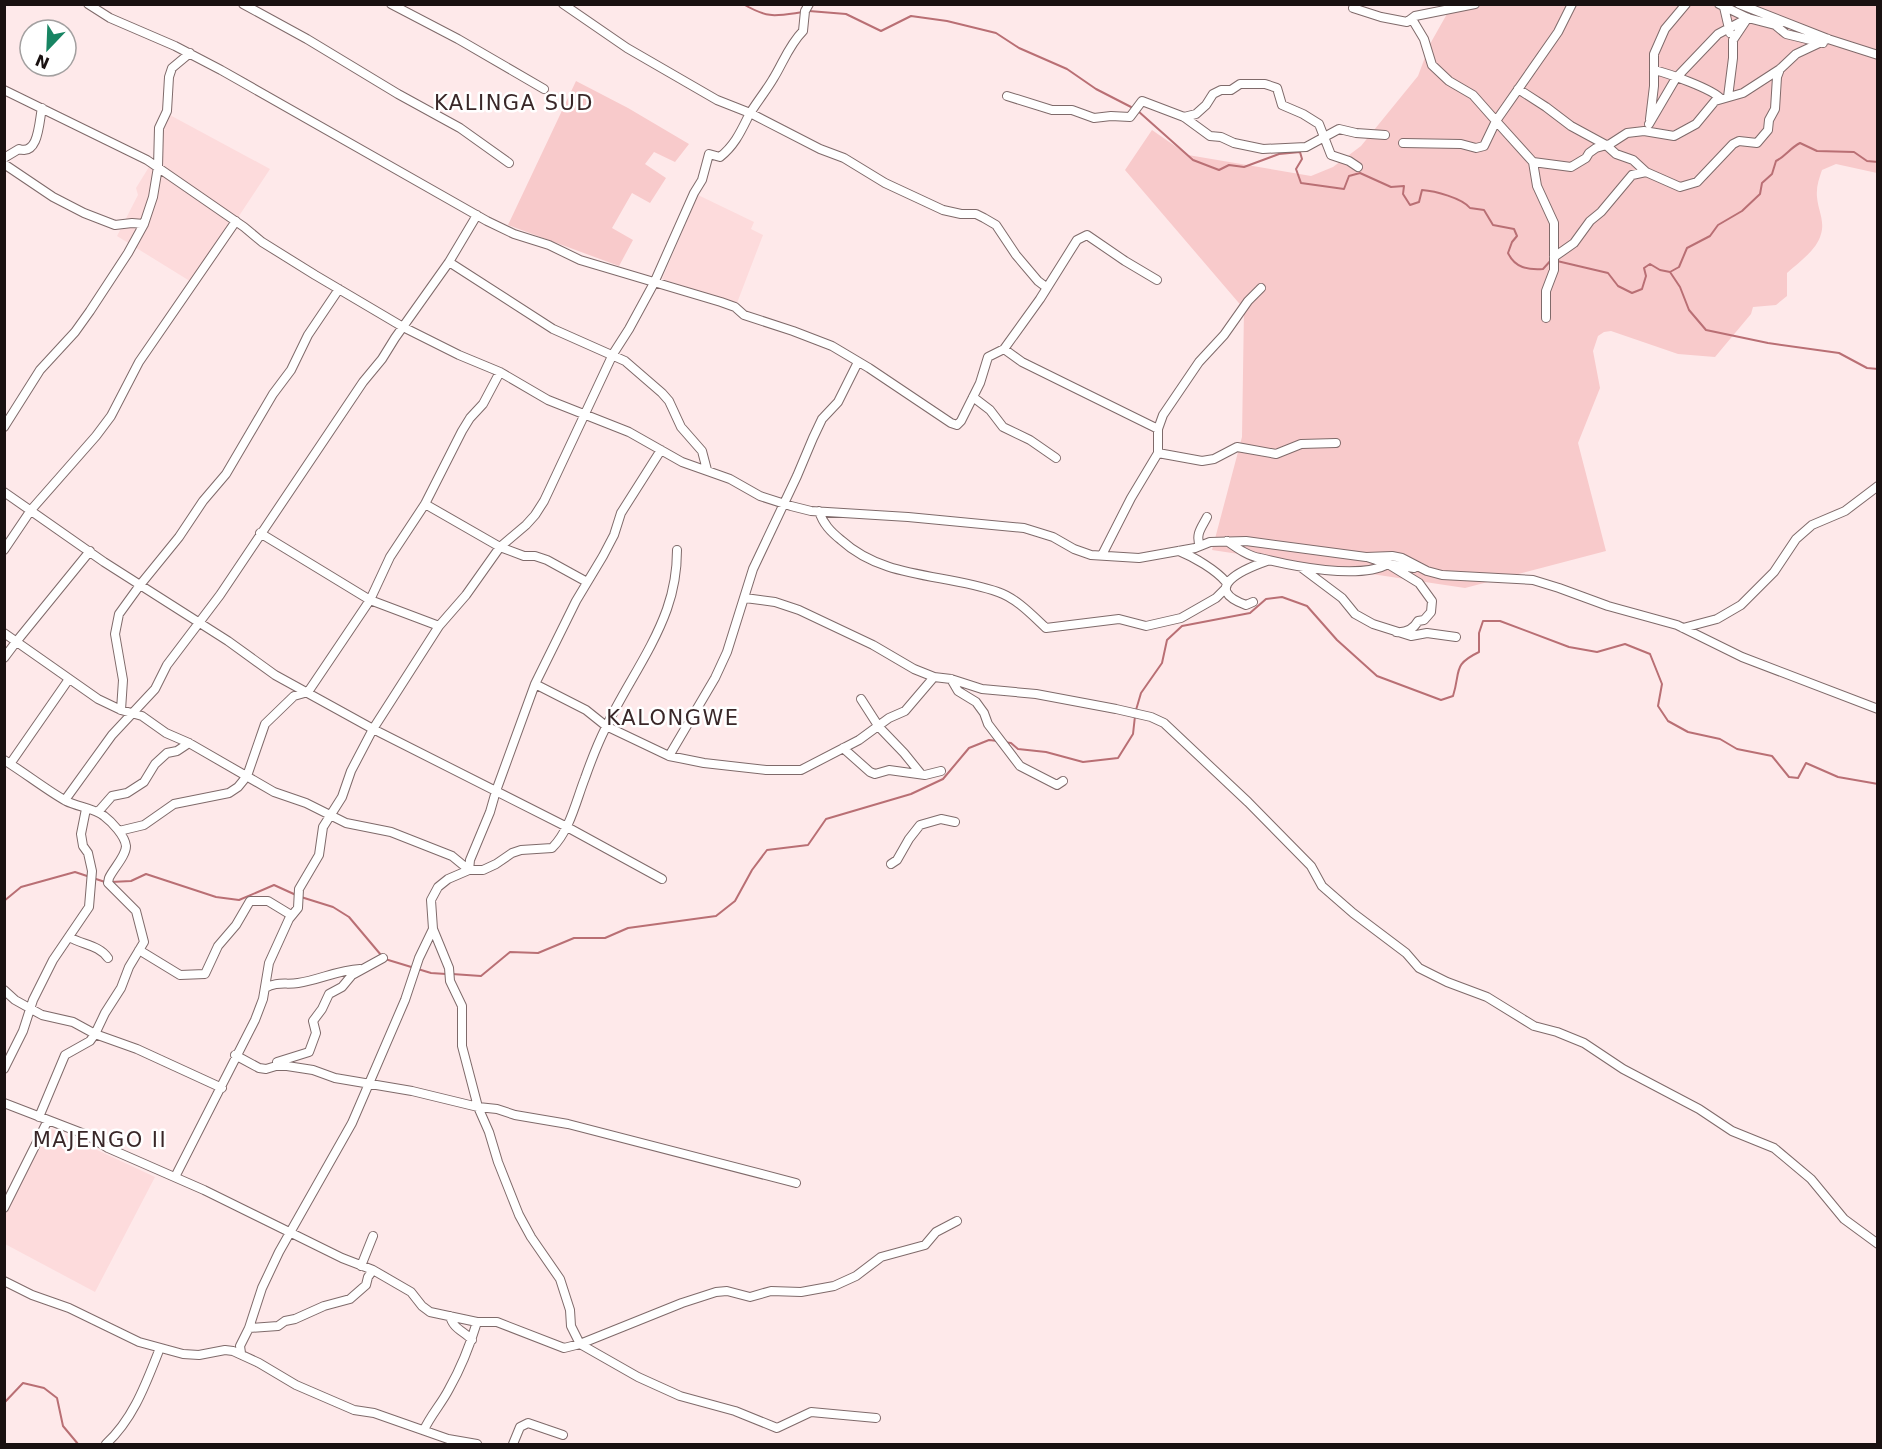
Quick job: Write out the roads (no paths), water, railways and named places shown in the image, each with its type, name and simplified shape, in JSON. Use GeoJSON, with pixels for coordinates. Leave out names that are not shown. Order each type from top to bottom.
{"type":"FeatureCollection","features":[{"type":"Feature","properties":{"kind":"street"},"geometry":{"type":"LineString","coordinates":[[88,4],[110,18],[190,53],[514,234],[549,245],[580,260],[735,307],[744,315],[832,346],[957,425],[980,382],[988,357],[1004,349],[1077,240],[1088,235],[1157,280]]}},
{"type":"Feature","properties":{"kind":"street"},"geometry":{"type":"LineString","coordinates":[[243,4],[308,39],[398,94],[460,128],[509,163]]}},
{"type":"Feature","properties":{"kind":"street"},"geometry":{"type":"LineString","coordinates":[[391,4],[458,39],[544,89]]}},
{"type":"Feature","properties":{"kind":"street"},"geometry":{"type":"LineString","coordinates":[[563,4],[627,48],[717,100],[844,158],[885,183],[936,207],[961,214],[976,214],[996,225],[1016,255],[1046,287]]}},
{"type":"Feature","properties":{"kind":"street"},"geometry":{"type":"LineString","coordinates":[[175,1177],[222,1088],[235,1055],[255,1020],[265,988],[269,963],[291,915],[298,908],[298,892],[319,857],[323,827],[342,797],[351,771],[373,729],[439,626],[466,595],[500,547],[535,515],[613,354],[654,283],[702,180],[709,154],[720,157],[730,149],[743,131],[750,114],[775,77],[795,39],[803,31],[805,12],[809,4]]}},
{"type":"Feature","properties":{"kind":"street"},"geometry":{"type":"LineString","coordinates":[[1353,8],[1407,22],[1415,16],[1476,4]]}},
{"type":"Feature","properties":{"kind":"street"},"geometry":{"type":"LineString","coordinates":[[1403,143],[1461,144],[1476,148],[1484,146],[1496,121],[1565,21],[1572,4]]}},
{"type":"Feature","properties":{"kind":"street"},"geometry":{"type":"LineString","coordinates":[[1648,127],[1654,86],[1654,54],[1665,29],[1686,4]]}},
{"type":"Feature","properties":{"kind":"street"},"geometry":{"type":"LineString","coordinates":[[1739,4],[1826,41]]}},
{"type":"Feature","properties":{"kind":"street"},"geometry":{"type":"LineString","coordinates":[[1722,6],[1748,18],[1775,25],[1786,34],[1826,41],[1878,55]]}},
{"type":"Feature","properties":{"kind":"street"},"geometry":{"type":"LineString","coordinates":[[1722,6],[1733,39],[1733,58],[1725,98]]}},
{"type":"Feature","properties":{"kind":"street"},"geometry":{"type":"LineString","coordinates":[[1648,127],[1676,78],[1718,34],[1748,18]]}},
{"type":"Feature","properties":{"kind":"street"},"geometry":{"type":"LineString","coordinates":[[1733,39],[1748,18]]}},
{"type":"Feature","properties":{"kind":"street"},"geometry":{"type":"LineString","coordinates":[[1412,19],[1424,39],[1432,65],[1449,81],[1473,95],[1533,162],[1537,186],[1554,223],[1554,270],[1545,291],[1546,318]]}},
{"type":"Feature","properties":{"kind":"street"},"geometry":{"type":"LineString","coordinates":[[1533,162],[1571,167],[1586,158],[1589,153],[1627,133],[1648,127],[1674,136],[1696,124],[1715,101],[1743,93],[1780,69],[1796,54],[1826,41]]}},
{"type":"Feature","properties":{"kind":"street"},"geometry":{"type":"LineString","coordinates":[[4,427],[40,370],[75,332],[90,311],[144,224],[153,197],[158,167],[159,128],[166,111],[168,77],[172,68],[190,53]]}},
{"type":"Feature","properties":{"kind":"street"},"geometry":{"type":"LineString","coordinates":[[1518,89],[1571,126],[1606,145],[1616,154],[1633,160],[1646,172],[1680,187],[1697,182],[1733,144],[1739,141],[1757,143],[1768,130],[1769,120],[1775,109],[1776,77],[1780,69]]}},
{"type":"Feature","properties":{"kind":"street"},"geometry":{"type":"LineString","coordinates":[[1654,70],[1669,73],[1725,98]]}},
{"type":"Feature","properties":{"kind":"street"},"geometry":{"type":"LineString","coordinates":[[1184,117],[1196,114],[1213,94],[1221,90],[1231,90],[1240,84],[1265,84],[1277,88],[1282,105],[1319,124],[1331,155],[1349,161],[1358,167]]}},
{"type":"Feature","properties":{"kind":"street"},"geometry":{"type":"LineString","coordinates":[[4,90],[131,151],[158,167],[236,221],[262,242],[403,327],[459,355],[500,372],[548,400],[629,432],[682,462],[730,479],[760,495],[784,504],[819,511],[1024,528],[1053,537],[1083,554],[1139,558],[1179,551],[1210,542],[1246,541],[1366,557],[1442,575],[1533,580],[1608,606],[1663,620],[1742,657],[1878,709]]}},
{"type":"Feature","properties":{"kind":"street"},"geometry":{"type":"LineString","coordinates":[[1007,96],[1052,110],[1072,110],[1094,118],[1130,117],[1142,101],[1184,117],[1210,136],[1263,149],[1306,147],[1339,129],[1385,135]]}},
{"type":"Feature","properties":{"kind":"street"},"geometry":{"type":"LineString","coordinates":[[4,158],[19,149],[24,151],[30,149],[35,143],[42,108]]}},
{"type":"Feature","properties":{"kind":"street"},"geometry":{"type":"LineString","coordinates":[[4,164],[52,197],[84,213],[115,225],[144,224]]}},
{"type":"Feature","properties":{"kind":"street"},"geometry":{"type":"LineString","coordinates":[[1554,257],[1574,243],[1590,221],[1601,212],[1632,175],[1646,172]]}},
{"type":"Feature","properties":{"kind":"street"},"geometry":{"type":"LineString","coordinates":[[65,800],[112,735],[155,689],[167,665],[220,595],[363,382],[375,370],[449,262],[477,215]]}},
{"type":"Feature","properties":{"kind":"street"},"geometry":{"type":"LineString","coordinates":[[4,550],[31,510],[111,416],[139,362],[236,221]]}},
{"type":"Feature","properties":{"kind":"street"},"geometry":{"type":"LineString","coordinates":[[449,262],[553,329],[613,354],[632,366],[669,401],[681,427],[702,451],[707,470]]}},
{"type":"Feature","properties":{"kind":"street"},"geometry":{"type":"LineString","coordinates":[[1102,555],[1131,498],[1158,453],[1158,429],[1163,415],[1200,362],[1224,335],[1248,301],[1262,288]]}},
{"type":"Feature","properties":{"kind":"street"},"geometry":{"type":"LineString","coordinates":[[122,710],[123,680],[115,634],[119,614],[179,537],[190,518],[226,474],[273,394],[291,370],[308,335],[339,289]]}},
{"type":"Feature","properties":{"kind":"street"},"geometry":{"type":"LineString","coordinates":[[1004,349],[1023,362],[1158,429]]}},
{"type":"Feature","properties":{"kind":"street"},"geometry":{"type":"LineString","coordinates":[[669,756],[715,678],[727,652],[753,569],[820,424],[838,402],[858,362]]}},
{"type":"Feature","properties":{"kind":"street"},"geometry":{"type":"LineString","coordinates":[[119,831],[144,825],[174,804],[229,793],[238,787],[247,776],[265,724],[294,696],[308,692],[370,600],[390,557],[425,504],[462,431],[483,404],[500,372]]}},
{"type":"Feature","properties":{"kind":"street"},"geometry":{"type":"LineString","coordinates":[[972,397],[990,410],[1004,427],[1030,440],[1056,458]]}},
{"type":"Feature","properties":{"kind":"street"},"geometry":{"type":"LineString","coordinates":[[1158,453],[1202,461],[1214,459],[1237,447],[1276,454],[1301,444],[1336,443]]}},
{"type":"Feature","properties":{"kind":"street"},"geometry":{"type":"LineString","coordinates":[[469,870],[470,860],[490,812],[535,684],[587,582],[614,535],[621,513],[661,450]]}},
{"type":"Feature","properties":{"kind":"street"},"geometry":{"type":"LineString","coordinates":[[1683,628],[1717,619],[1741,605],[1774,572],[1796,539],[1812,525],[1845,511],[1878,486]]}},
{"type":"Feature","properties":{"kind":"street"},"geometry":{"type":"LineString","coordinates":[[4,492],[275,675],[373,729],[567,827],[662,879]]}},
{"type":"Feature","properties":{"kind":"street"},"geometry":{"type":"LineString","coordinates":[[425,504],[500,547],[515,554],[547,560],[587,582]]}},
{"type":"Feature","properties":{"kind":"street"},"geometry":{"type":"LineString","coordinates":[[819,511],[830,530],[862,557],[899,571],[999,592],[1024,608],[1046,628],[1119,619],[1146,626],[1181,618],[1216,598],[1226,585],[1244,569],[1271,559]]}},
{"type":"Feature","properties":{"kind":"street"},"geometry":{"type":"LineString","coordinates":[[1200,546],[1197,539],[1198,534],[1207,517]]}},
{"type":"Feature","properties":{"kind":"street"},"geometry":{"type":"LineString","coordinates":[[260,533],[370,600],[439,626]]}},
{"type":"Feature","properties":{"kind":"street"},"geometry":{"type":"LineString","coordinates":[[1227,541],[1251,555],[1298,566],[1340,572],[1371,570],[1388,564]]}},
{"type":"Feature","properties":{"kind":"street"},"geometry":{"type":"LineString","coordinates":[[676,550],[673,588],[668,608],[638,671],[606,726],[567,827],[559,841],[552,848],[521,850],[483,870],[469,870],[448,879],[438,887],[431,900],[433,929],[449,968],[450,981],[462,1005],[462,1046],[478,1107],[519,1215],[560,1279],[570,1310],[571,1326],[580,1344],[638,1377],[680,1396],[735,1412],[777,1428],[811,1412],[876,1418]]}},
{"type":"Feature","properties":{"kind":"street"},"geometry":{"type":"LineString","coordinates":[[4,658],[90,551]]}},
{"type":"Feature","properties":{"kind":"street"},"geometry":{"type":"LineString","coordinates":[[1179,551],[1192,556],[1219,574],[1229,594],[1240,603],[1246,605],[1252,603]]}},
{"type":"Feature","properties":{"kind":"street"},"geometry":{"type":"LineString","coordinates":[[1366,557],[1402,558],[1427,571]]}},
{"type":"Feature","properties":{"kind":"street"},"geometry":{"type":"LineString","coordinates":[[1388,564],[1419,583],[1432,601],[1431,612],[1424,620],[1418,621],[1405,633],[1396,632]]}},
{"type":"Feature","properties":{"kind":"street"},"geometry":{"type":"LineString","coordinates":[[1298,566],[1342,598],[1355,614],[1373,624],[1411,636],[1427,633],[1456,637]]}},
{"type":"Feature","properties":{"kind":"street"},"geometry":{"type":"LineString","coordinates":[[745,598],[775,602],[799,610],[934,677],[951,679],[982,689],[1036,694],[1136,713],[1164,723],[1248,802],[1311,866],[1322,886],[1353,913],[1410,956],[1419,968],[1487,998],[1525,1019],[1533,1026],[1557,1032],[1584,1043],[1623,1069],[1699,1109],[1732,1131],[1774,1148],[1811,1179],[1844,1219],[1878,1244]]}},
{"type":"Feature","properties":{"kind":"street"},"geometry":{"type":"LineString","coordinates":[[4,633],[98,699],[142,716],[166,733],[189,743],[274,792],[306,803],[346,823],[391,832],[452,856],[469,870]]}},
{"type":"Feature","properties":{"kind":"street"},"geometry":{"type":"LineString","coordinates":[[535,684],[586,710],[606,726],[669,756],[704,763],[766,770],[801,770],[879,727],[889,718],[905,711],[934,677]]}},
{"type":"Feature","properties":{"kind":"street"},"geometry":{"type":"LineString","coordinates":[[6,1203],[44,1119],[65,1055],[90,1041],[95,1034],[144,942],[136,911],[108,883],[125,851],[126,843],[119,831],[98,812],[65,800],[7,762],[69,679]]}},
{"type":"Feature","properties":{"kind":"street"},"geometry":{"type":"LineString","coordinates":[[951,679],[958,691],[976,702],[988,724],[1020,766],[1057,784],[1063,781]]}},
{"type":"Feature","properties":{"kind":"street"},"geometry":{"type":"LineString","coordinates":[[861,699],[879,727],[921,774]]}},
{"type":"Feature","properties":{"kind":"street"},"geometry":{"type":"LineString","coordinates":[[98,812],[112,796],[127,793],[144,782],[155,764],[167,753],[177,751],[189,743]]}},
{"type":"Feature","properties":{"kind":"street"},"geometry":{"type":"LineString","coordinates":[[843,748],[870,772],[876,774],[889,770],[921,774],[935,774],[941,771]]}},
{"type":"Feature","properties":{"kind":"street"},"geometry":{"type":"LineString","coordinates":[[4,1069],[53,960],[89,907],[92,871],[81,834],[86,809]]}},
{"type":"Feature","properties":{"kind":"street"},"geometry":{"type":"LineString","coordinates":[[891,864],[897,860],[920,825],[941,819],[955,822]]}},
{"type":"Feature","properties":{"kind":"street"},"geometry":{"type":"LineString","coordinates":[[139,950],[180,975],[205,974],[218,946],[236,925],[250,901],[268,901],[291,915]]}},
{"type":"Feature","properties":{"kind":"street"},"geometry":{"type":"LineString","coordinates":[[241,1353],[243,1338],[249,1328],[262,1288],[352,1123],[433,929]]}},
{"type":"Feature","properties":{"kind":"street"},"geometry":{"type":"LineString","coordinates":[[69,937],[80,943],[98,947],[108,958]]}},
{"type":"Feature","properties":{"kind":"street"},"geometry":{"type":"LineString","coordinates":[[259,1068],[309,1052],[316,1034],[313,1021],[329,994],[342,987],[352,975],[384,958]]}},
{"type":"Feature","properties":{"kind":"street"},"geometry":{"type":"LineString","coordinates":[[265,988],[273,983],[298,983],[334,972],[365,969]]}},
{"type":"Feature","properties":{"kind":"street"},"geometry":{"type":"LineString","coordinates":[[4,990],[30,1009],[59,1021],[73,1022],[95,1034],[136,1049],[222,1088]]}},
{"type":"Feature","properties":{"kind":"street"},"geometry":{"type":"LineString","coordinates":[[235,1055],[259,1068],[287,1066],[368,1085],[412,1091],[478,1107],[497,1109],[515,1115],[622,1137],[796,1183]]}},
{"type":"Feature","properties":{"kind":"street"},"geometry":{"type":"LineString","coordinates":[[4,1103],[87,1135],[108,1148],[373,1270],[411,1292],[430,1312],[477,1322],[497,1322],[564,1348],[716,1292],[727,1291],[750,1297],[771,1291],[801,1292],[834,1286],[856,1276],[881,1257],[921,1247],[936,1232],[957,1221]]}},
{"type":"Feature","properties":{"kind":"street"},"geometry":{"type":"LineString","coordinates":[[361,1266],[373,1236]]}},
{"type":"Feature","properties":{"kind":"street"},"geometry":{"type":"LineString","coordinates":[[249,1328],[278,1326],[324,1306],[350,1299],[366,1285],[373,1270]]}},
{"type":"Feature","properties":{"kind":"street"},"geometry":{"type":"LineString","coordinates":[[4,1281],[32,1295],[69,1308],[139,1342],[183,1354],[225,1350],[241,1353],[296,1385],[341,1405],[374,1413],[448,1439],[477,1444]]}},
{"type":"Feature","properties":{"kind":"street"},"geometry":{"type":"LineString","coordinates":[[450,1316],[456,1329],[466,1333],[472,1340]]}},
{"type":"Feature","properties":{"kind":"street"},"geometry":{"type":"LineString","coordinates":[[424,1430],[450,1388],[472,1340],[477,1322]]}},
{"type":"Feature","properties":{"kind":"street"},"geometry":{"type":"LineString","coordinates":[[106,1444],[118,1434],[134,1409],[160,1348]]}},
{"type":"Feature","properties":{"kind":"street"},"geometry":{"type":"LineString","coordinates":[[513,1444],[520,1427],[528,1423],[563,1435]]}},
{"type":"Feature","properties":{"kind":"waterway"},"geometry":{"type":"LineString","coordinates":[[743,4],[759,12],[772,15],[803,12]]}},
{"type":"Feature","properties":{"kind":"waterway"},"geometry":{"type":"LineString","coordinates":[[809,11],[846,14],[881,31],[911,16],[947,21],[996,33],[1019,48],[1067,69],[1096,89],[1133,108]]}},
{"type":"Feature","properties":{"kind":"waterway"},"geometry":{"type":"LineString","coordinates":[[1138,111],[1193,160],[1219,170],[1229,165],[1244,167],[1279,154],[1300,152],[1302,159],[1296,169],[1301,183],[1344,189],[1349,176],[1360,173],[1391,187],[1404,186],[1403,194],[1410,205],[1419,202],[1422,190],[1448,196],[1461,201],[1470,208],[1484,210],[1493,225],[1514,229],[1517,236],[1508,253],[1518,265],[1543,269],[1552,259]]}},
{"type":"Feature","properties":{"kind":"waterway"},"geometry":{"type":"LineString","coordinates":[[1670,272],[1679,267],[1687,248],[1710,236],[1718,225],[1742,211],[1760,194],[1762,183],[1772,174],[1776,161],[1800,143],[1817,151],[1854,152],[1867,161],[1878,162]]}},
{"type":"Feature","properties":{"kind":"waterway"},"geometry":{"type":"LineString","coordinates":[[1557,261],[1608,273],[1618,286],[1632,293],[1642,289],[1646,276],[1644,268],[1650,264],[1660,270],[1670,272],[1680,287],[1689,310],[1706,330],[1768,343],[1839,353],[1867,368],[1878,369]]}},
{"type":"Feature","properties":{"kind":"waterway"},"geometry":{"type":"LineString","coordinates":[[1136,710],[1141,693],[1162,663],[1167,640],[1182,626],[1250,613],[1266,599],[1282,597],[1307,606],[1337,640],[1377,676],[1441,700],[1453,696],[1461,665],[1479,652],[1479,633],[1483,621],[1500,621],[1569,647],[1597,652],[1625,644],[1650,654],[1662,684],[1658,706],[1668,721],[1688,732],[1720,739],[1737,749],[1772,756],[1789,777],[1798,778],[1806,763],[1838,777],[1878,784]]}},
{"type":"Feature","properties":{"kind":"waterway"},"geometry":{"type":"LineString","coordinates":[[1003,742],[1011,743],[1018,749],[1046,752],[1083,762],[1118,758],[1133,734],[1135,716]]}},
{"type":"Feature","properties":{"kind":"waterway"},"geometry":{"type":"LineString","coordinates":[[452,974],[481,976],[510,952],[538,953],[574,938],[605,938],[628,928],[716,916],[735,901],[752,870],[767,850],[808,845],[826,819],[911,794],[943,779],[969,748],[989,740],[998,741]]}},
{"type":"Feature","properties":{"kind":"waterway"},"geometry":{"type":"LineString","coordinates":[[4,901],[21,887],[75,872],[105,882]]}},
{"type":"Feature","properties":{"kind":"waterway"},"geometry":{"type":"LineString","coordinates":[[111,882],[131,881],[146,874],[216,897],[239,900],[274,885],[296,895]]}},
{"type":"Feature","properties":{"kind":"waterway"},"geometry":{"type":"LineString","coordinates":[[301,897],[333,907],[349,917],[381,955]]}},
{"type":"Feature","properties":{"kind":"waterway"},"geometry":{"type":"LineString","coordinates":[[385,959],[431,973],[446,974]]}},
{"type":"Feature","properties":{"kind":"waterway"},"geometry":{"type":"LineString","coordinates":[[4,1403],[23,1383],[44,1388],[57,1398],[63,1426],[78,1444]]}},
{"type":"Feature","properties":{"kind":"district","name":"KALINGA SUD"},"geometry":{"type":"Point","coordinates":[514,103]}},
{"type":"Feature","properties":{"kind":"district","name":"KALONGWE"},"geometry":{"type":"Point","coordinates":[673,718]}},
{"type":"Feature","properties":{"kind":"district","name":"MAJENGO II"},"geometry":{"type":"Point","coordinates":[100,1140]}}]}
